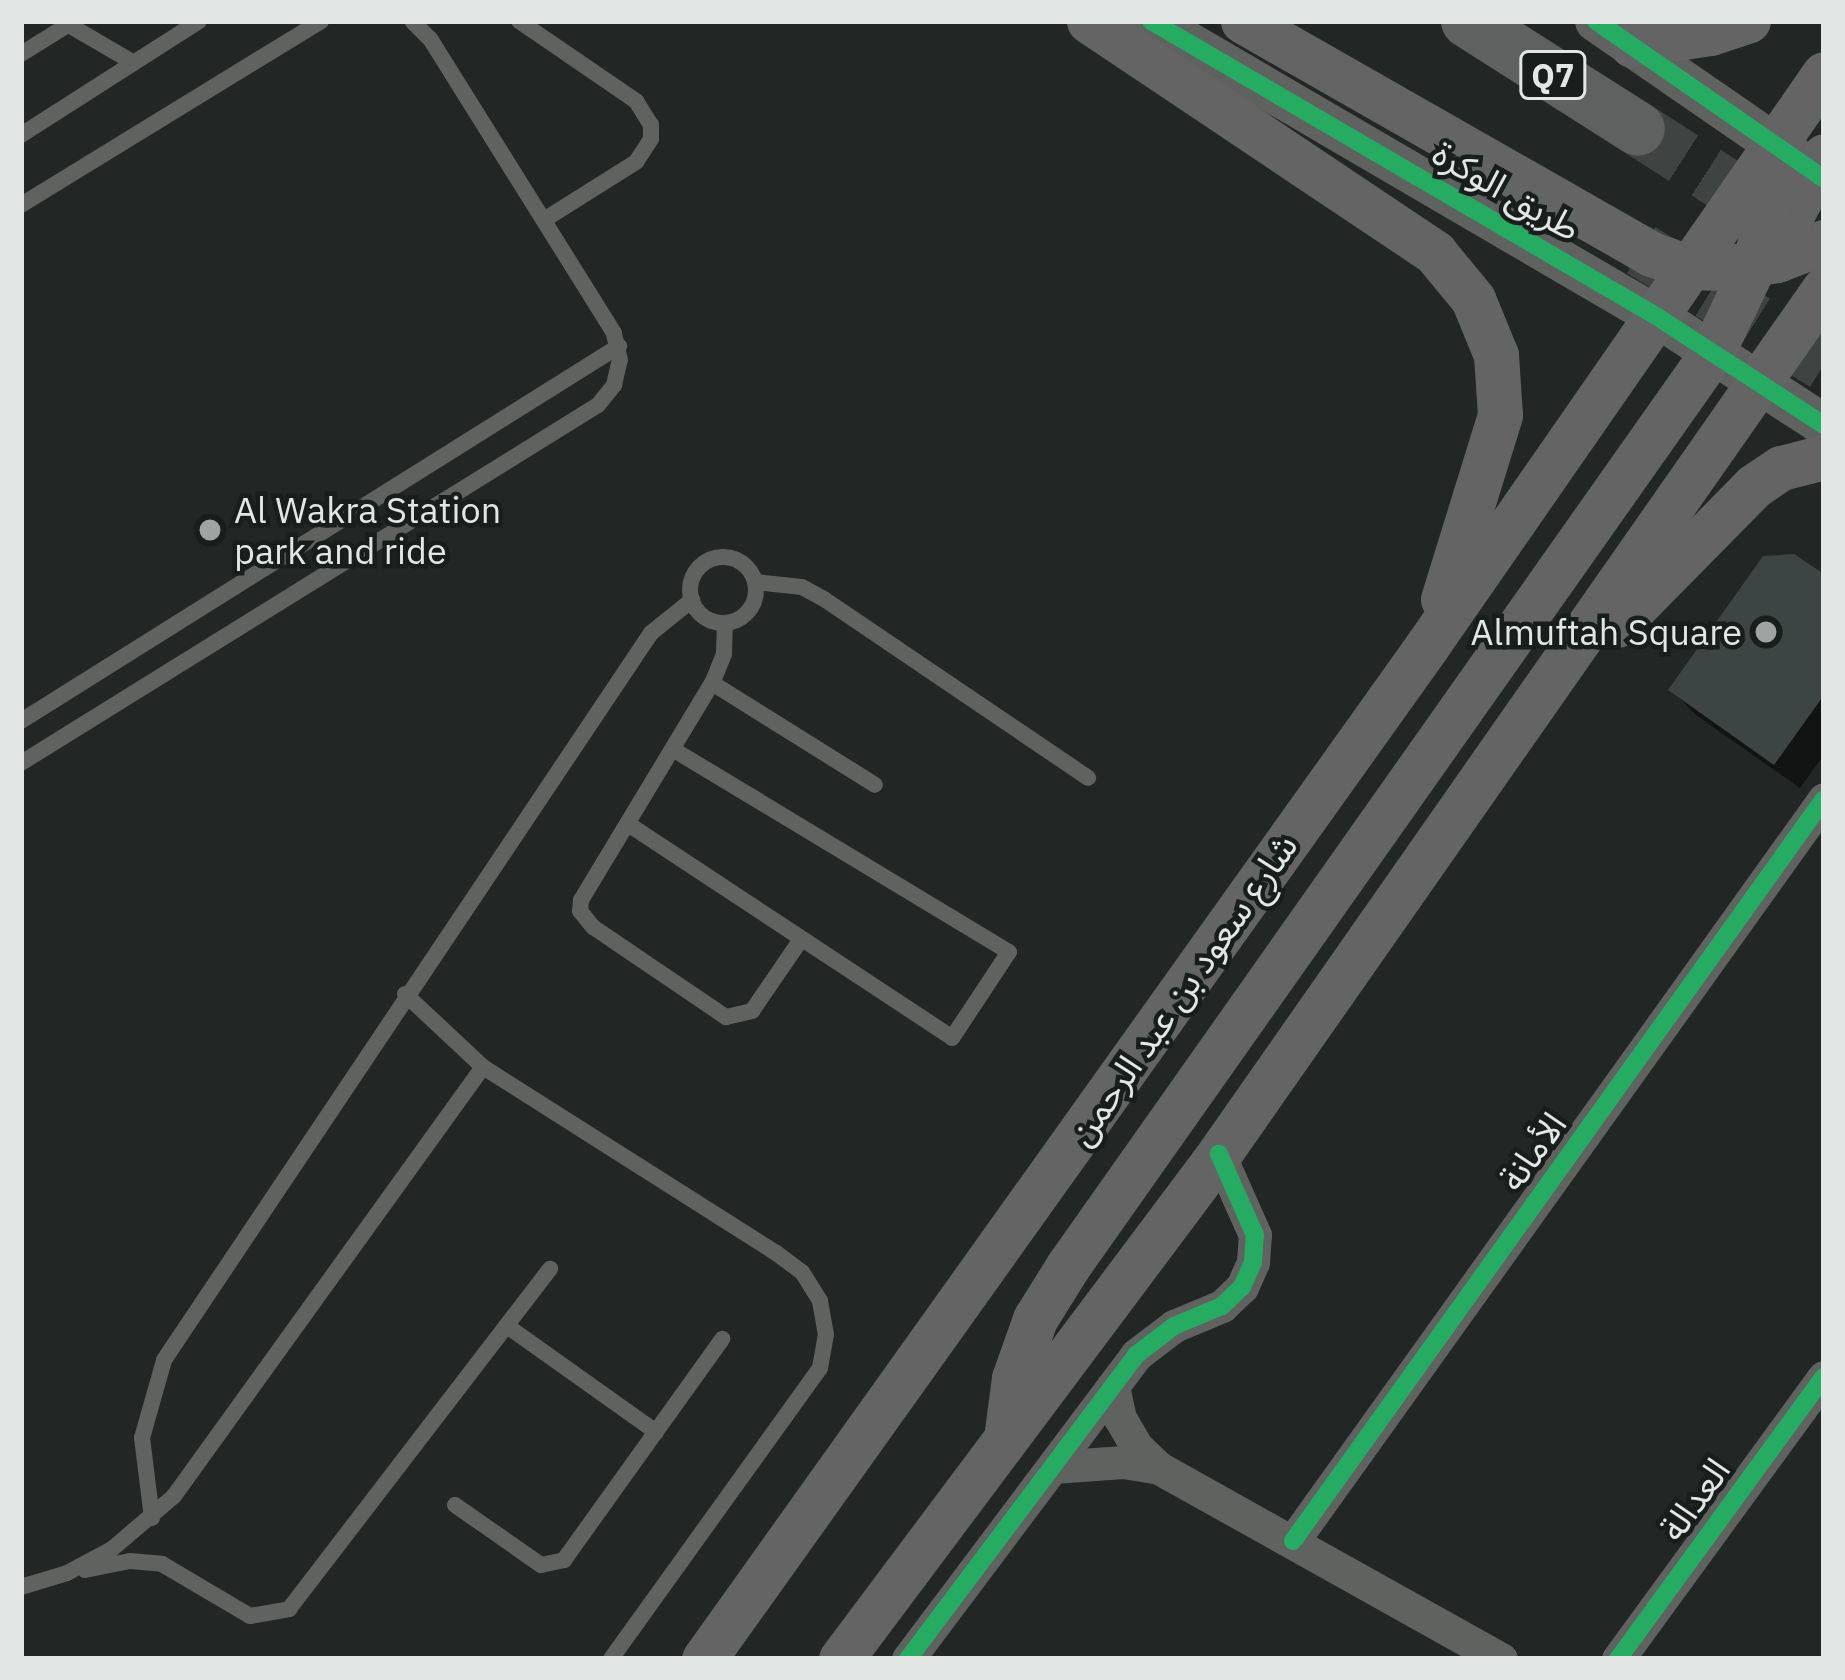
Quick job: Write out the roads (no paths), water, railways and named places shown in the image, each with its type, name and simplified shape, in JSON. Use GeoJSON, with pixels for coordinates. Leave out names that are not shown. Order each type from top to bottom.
{"type":"FeatureCollection","features":[{"type":"Feature","properties":{"kind":"highway","name":"Q7"},"geometry":{"type":"LineString","coordinates":[[1468,21],[1638,129]]}},
{"type":"Feature","properties":{"kind":"main road"},"geometry":{"type":"LineString","coordinates":[[1089,21],[1435,253],[1473,299],[1496,355],[1500,415],[1427,646]]}},
{"type":"Feature","properties":{"kind":"main road"},"geometry":{"type":"LineString","coordinates":[[841,1659],[1219,1154],[1760,385],[1824,286],[1689,267],[1651,254],[1243,21]]}},
{"type":"Feature","properties":{"kind":"main road"},"geometry":{"type":"LineString","coordinates":[[1614,33],[1710,34],[1748,21]]}},
{"type":"Feature","properties":{"kind":"main road","name":"شارع سعود بن عبد الرحمن"},"geometry":{"type":"LineString","coordinates":[[704,1659],[1427,646],[1824,74]]}},
{"type":"Feature","properties":{"kind":"main road"},"geometry":{"type":"LineString","coordinates":[[1760,385],[1761,276],[1773,142]]}},
{"type":"Feature","properties":{"kind":"main road"},"geometry":{"type":"LineString","coordinates":[[1005,1439],[1014,1378],[1035,1319],[1068,1266],[1712,353],[1820,169]]}},
{"type":"Feature","properties":{"kind":"main road"},"geometry":{"type":"LineString","coordinates":[[1657,316],[1761,276],[1824,242]]}},
{"type":"Feature","properties":{"kind":"main road"},"geometry":{"type":"LineString","coordinates":[[1506,740],[1731,506],[1781,468],[1824,458]]}},
{"type":"Feature","properties":{"kind":"street","name":"طريق الوكرة"},"geometry":{"type":"LineString","coordinates":[[1151,21],[1657,316],[1824,425]]}},
{"type":"Feature","properties":{"kind":"street"},"geometry":{"type":"LineString","coordinates":[[1614,33],[1820,169]]}},
{"type":"Feature","properties":{"kind":"street","name":"الأمانة"},"geometry":{"type":"LineString","coordinates":[[1293,1541],[1824,799]]}},
{"type":"Feature","properties":{"kind":"street"},"geometry":{"type":"LineString","coordinates":[[908,1659],[1113,1386],[1154,1339],[1222,1306],[1247,1275],[1255,1235],[1219,1154]]}},
{"type":"Feature","properties":{"kind":"street","name":"العدالة"},"geometry":{"type":"LineString","coordinates":[[1618,1659],[1823,1379]]}},
{"type":"Feature","properties":{"kind":"street"},"geometry":{"type":"LineString","coordinates":[[1113,1386],[1128,1432],[1160,1468]]}},
{"type":"Feature","properties":{"kind":"street"},"geometry":{"type":"LineString","coordinates":[[1053,1467],[1123,1462],[1160,1468],[1501,1659]]}},
{"type":"Feature","properties":{"kind":"lane"},"geometry":{"type":"LineString","coordinates":[[21,135],[199,21]]}},
{"type":"Feature","properties":{"kind":"lane"},"geometry":{"type":"LineString","coordinates":[[21,205],[321,21]]}},
{"type":"Feature","properties":{"kind":"lane"},"geometry":{"type":"LineString","coordinates":[[21,764],[598,405],[614,385],[619,346],[430,39],[412,21]]}},
{"type":"Feature","properties":{"kind":"lane"},"geometry":{"type":"LineString","coordinates":[[519,21],[636,101],[651,125],[651,139],[636,162],[544,220]]}},
{"type":"Feature","properties":{"kind":"lane"},"geometry":{"type":"LineString","coordinates":[[21,54],[72,23],[134,63]]}},
{"type":"Feature","properties":{"kind":"lane"},"geometry":{"type":"LineString","coordinates":[[21,721],[619,346]]}},
{"type":"Feature","properties":{"kind":"lane"},"geometry":{"type":"LineString","coordinates":[[755,582],[746,614],[725,623],[704,617],[692,600],[694,576],[710,560],[732,558],[755,582],[802,587],[1088,778]]}},
{"type":"Feature","properties":{"kind":"lane"},"geometry":{"type":"LineString","coordinates":[[152,1518],[142,1438],[164,1360],[652,633],[692,600]]}},
{"type":"Feature","properties":{"kind":"lane"},"geometry":{"type":"LineString","coordinates":[[725,623],[724,655],[712,683],[581,900],[580,911],[593,927],[726,1017],[752,1011],[800,941]]}},
{"type":"Feature","properties":{"kind":"lane"},"geometry":{"type":"LineString","coordinates":[[712,683],[875,785]]}},
{"type":"Feature","properties":{"kind":"lane"},"geometry":{"type":"LineString","coordinates":[[628,824],[952,1038],[1009,952],[673,749]]}},
{"type":"Feature","properties":{"kind":"lane"},"geometry":{"type":"LineString","coordinates":[[406,994],[483,1067],[775,1252],[802,1272],[820,1301],[826,1334],[820,1367],[611,1659]]}},
{"type":"Feature","properties":{"kind":"lane"},"geometry":{"type":"LineString","coordinates":[[67,1573],[112,1549],[152,1518],[194,1472],[483,1067]]}},
{"type":"Feature","properties":{"kind":"lane"},"geometry":{"type":"LineString","coordinates":[[21,1587],[130,1561],[162,1564],[250,1616],[289,1609],[550,1269]]}},
{"type":"Feature","properties":{"kind":"lane"},"geometry":{"type":"LineString","coordinates":[[507,1326],[656,1432]]}},
{"type":"Feature","properties":{"kind":"lane"},"geometry":{"type":"LineString","coordinates":[[455,1505],[530,1558],[553,1565],[572,1550],[722,1339]]}},
{"type":"Feature","properties":{"kind":"tunnel"},"geometry":{"type":"LineString","coordinates":[[1638,129],[1782,221]]}},
{"type":"Feature","properties":{"kind":"tunnel"},"geometry":{"type":"LineString","coordinates":[[1641,250],[1824,364]]}},
{"type":"Feature","properties":{"kind":"place","name":"Al Wakra Station park and ride"},"geometry":{"type":"Point","coordinates":[210,530]}},
{"type":"Feature","properties":{"kind":"place","name":"Almuftah Square"},"geometry":{"type":"Point","coordinates":[1766,632]}}]}
